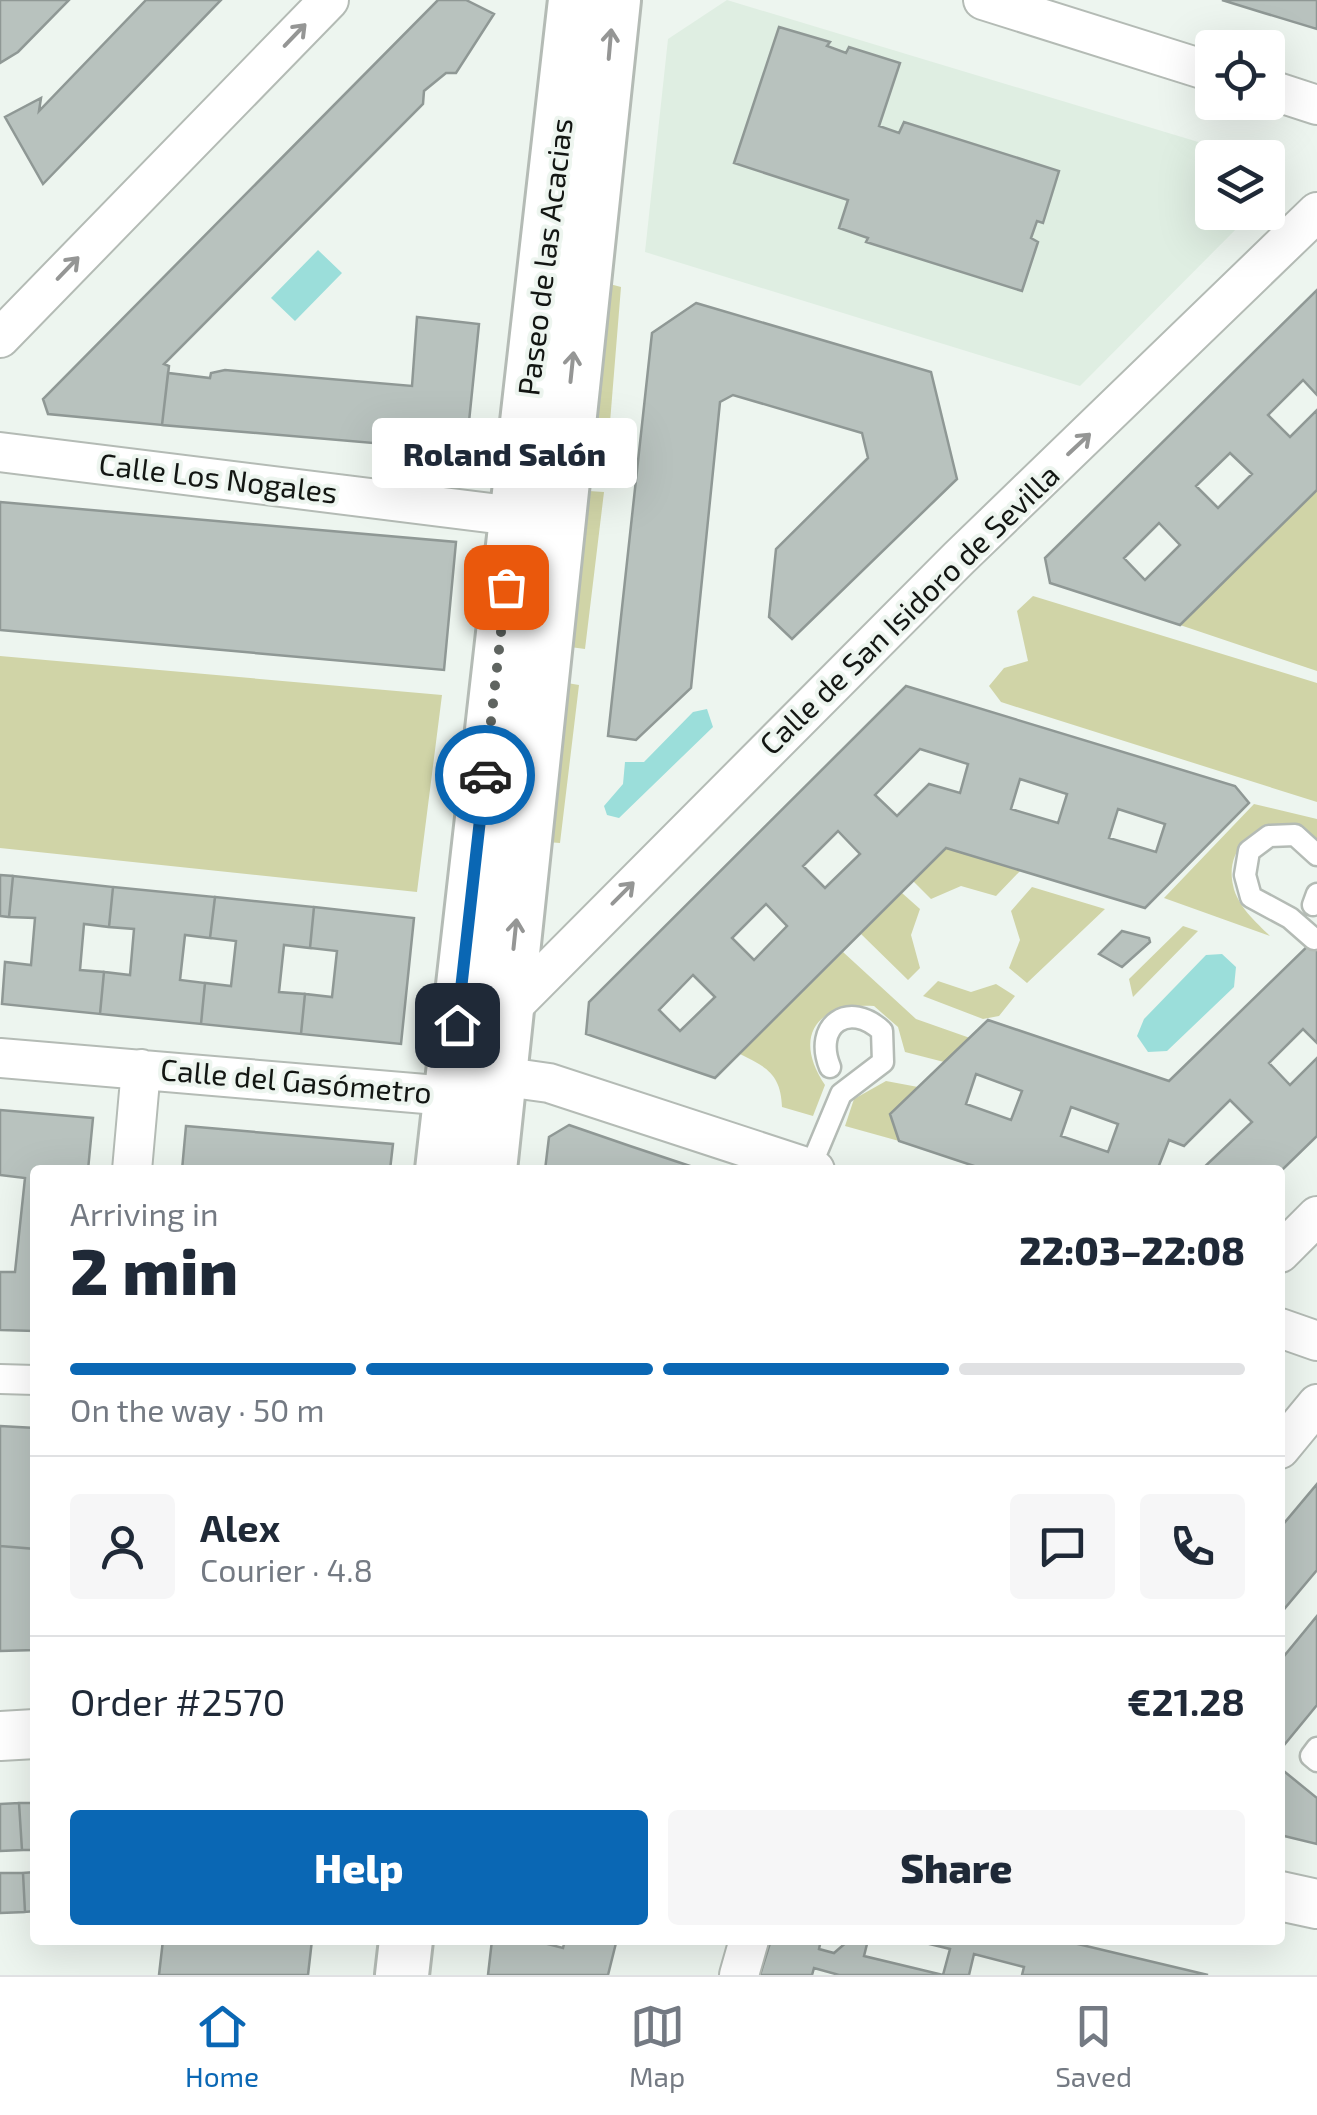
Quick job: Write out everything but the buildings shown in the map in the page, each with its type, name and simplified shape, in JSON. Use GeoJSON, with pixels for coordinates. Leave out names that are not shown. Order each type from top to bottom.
{"type":"FeatureCollection","features":[{"type":"Feature","properties":{"kind":"main road","name":"Paseo de las Acacias"},"geometry":{"type":"LineString","coordinates":[[490,1165],[506,1013],[535,518],[574,0]]}},
{"type":"Feature","properties":{"kind":"main road","name":"Paseo de las Acacias"},"geometry":{"type":"LineString","coordinates":[[442,1165],[448,1096],[614,0]]}},
{"type":"Feature","properties":{"kind":"main road"},"geometry":{"type":"LineString","coordinates":[[368,1975],[371,1945]]}},
{"type":"Feature","properties":{"kind":"main road"},"geometry":{"type":"LineString","coordinates":[[402,1975],[405,1945]]}},
{"type":"Feature","properties":{"kind":"street"},"geometry":{"type":"LineString","coordinates":[[0,338],[329,0]]}},
{"type":"Feature","properties":{"kind":"street"},"geometry":{"type":"LineString","coordinates":[[983,0],[1071,12],[1195,65]]}},
{"type":"Feature","properties":{"kind":"street"},"geometry":{"type":"LineString","coordinates":[[1285,95],[1317,105]]}},
{"type":"Feature","properties":{"kind":"street","name":"Calle de San Isidoro de Sevilla"},"geometry":{"type":"LineString","coordinates":[[506,1013],[959,558],[1317,212]]}},
{"type":"Feature","properties":{"kind":"street","name":"Calle Los Nogales"},"geometry":{"type":"LineString","coordinates":[[0,452],[535,518]]}},
{"type":"Feature","properties":{"kind":"street","name":"Calle del Gasómetro"},"geometry":{"type":"LineString","coordinates":[[0,1058],[448,1096],[499,1076],[550,1083],[800,1165]]}},
{"type":"Feature","properties":{"kind":"street"},"geometry":{"type":"LineString","coordinates":[[132,1165],[141,1069]]}},
{"type":"Feature","properties":{"kind":"street"},"geometry":{"type":"LineString","coordinates":[[1285,1248],[1317,1216]]}},
{"type":"Feature","properties":{"kind":"street"},"geometry":{"type":"LineString","coordinates":[[1285,1330],[1317,1340]]}},
{"type":"Feature","properties":{"kind":"street"},"geometry":{"type":"LineString","coordinates":[[0,1379],[30,1380]]}},
{"type":"Feature","properties":{"kind":"street"},"geometry":{"type":"LineString","coordinates":[[1285,1442],[1317,1404]]}},
{"type":"Feature","properties":{"kind":"street"},"geometry":{"type":"LineString","coordinates":[[0,1736],[30,1734]]}},
{"type":"Feature","properties":{"kind":"street"},"geometry":{"type":"LineString","coordinates":[[1285,1897],[1317,1904]]}},
{"type":"Feature","properties":{"kind":"street"},"geometry":{"type":"LineString","coordinates":[[739,1975],[748,1945]]}},
{"type":"Feature","properties":{"kind":"lane"},"geometry":{"type":"LineString","coordinates":[[1314,939],[1290,918],[1251,898],[1245,875],[1249,851],[1269,836],[1295,835],[1317,855]]}},
{"type":"Feature","properties":{"kind":"lane"},"geometry":{"type":"LineString","coordinates":[[814,1165],[841,1094],[883,1062],[886,1046],[882,1031],[870,1019],[853,1016],[837,1021],[826,1035],[824,1051],[830,1067]]}},
{"type":"Feature","properties":{"kind":"lane"},"geometry":{"type":"LineString","coordinates":[[1317,1748],[1311,1756],[1317,1761]]}},
{"type":"Feature","properties":{"kind":"shaded area"},"geometry":{"type":"Polygon","coordinates":[[[727,0],[1195,141],[1195,230],[1235,230],[1080,386],[645,252],[668,39],[727,0]]]}},
{"type":"Feature","properties":{"kind":"green space"},"geometry":{"type":"Polygon","coordinates":[[[606,283],[621,287],[608,447],[591,442],[606,283]]]}},
{"type":"Feature","properties":{"kind":"green space"},"geometry":{"type":"Polygon","coordinates":[[[1317,490],[1317,671],[1180,625],[1317,490]]]}},
{"type":"Feature","properties":{"kind":"green space"},"geometry":{"type":"Polygon","coordinates":[[[589,491],[604,492],[585,649],[570,647],[589,491]]]}},
{"type":"Feature","properties":{"kind":"green space"},"geometry":{"type":"Polygon","coordinates":[[[1033,596],[1317,683],[1317,802],[1001,702],[989,686],[1004,668],[1028,661],[1017,611],[1033,596]]]}},
{"type":"Feature","properties":{"kind":"green space"},"geometry":{"type":"Polygon","coordinates":[[[0,656],[442,695],[417,892],[0,848],[0,656]]]}},
{"type":"Feature","properties":{"kind":"green space"},"geometry":{"type":"Polygon","coordinates":[[[567,683],[579,685],[560,843],[547,842],[567,683]]]}},
{"type":"Feature","properties":{"kind":"green space"},"geometry":{"type":"Polygon","coordinates":[[[1254,804],[1317,819],[1317,839],[1303,830],[1272,827],[1257,832],[1236,853],[1232,868],[1235,893],[1270,936],[1164,898],[1254,804]]]}},
{"type":"Feature","properties":{"kind":"green space"},"geometry":{"type":"Polygon","coordinates":[[[946,848],[1021,870],[996,896],[961,886],[931,899],[913,881],[946,848]]]}},
{"type":"Feature","properties":{"kind":"green space"},"geometry":{"type":"Polygon","coordinates":[[[1032,887],[1105,909],[1027,983],[1009,968],[1020,940],[1011,911],[1032,887]]]}},
{"type":"Feature","properties":{"kind":"green space"},"geometry":{"type":"Polygon","coordinates":[[[902,893],[920,909],[911,935],[920,968],[908,980],[861,934],[902,893]]]}},
{"type":"Feature","properties":{"kind":"green space"},"geometry":{"type":"Polygon","coordinates":[[[1183,926],[1198,931],[1133,997],[1129,979],[1183,926]]]}},
{"type":"Feature","properties":{"kind":"green space"},"geometry":{"type":"Polygon","coordinates":[[[843,952],[916,1019],[970,1038],[944,1062],[905,1052],[898,1027],[874,1006],[854,1006],[825,1016],[811,1037],[815,1067],[825,1085],[813,1116],[782,1107],[779,1087],[771,1073],[740,1054],[843,952]]]}},
{"type":"Feature","properties":{"kind":"green space"},"geometry":{"type":"Polygon","coordinates":[[[938,981],[971,992],[996,984],[1015,996],[999,1016],[983,1019],[923,996],[938,981]]]}},
{"type":"Feature","properties":{"kind":"green space"},"geometry":{"type":"Polygon","coordinates":[[[886,1081],[918,1087],[890,1114],[899,1141],[845,1126],[854,1099],[886,1081]]]}},
{"type":"Feature","properties":{"kind":"water"},"geometry":{"type":"Polygon","coordinates":[[[318,250],[342,273],[295,321],[271,298],[318,250]]]}},
{"type":"Feature","properties":{"kind":"water"},"geometry":{"type":"Polygon","coordinates":[[[707,709],[713,727],[619,818],[607,815],[604,806],[623,784],[625,762],[644,762],[693,712],[707,709]]]}},
{"type":"Feature","properties":{"kind":"water"},"geometry":{"type":"Polygon","coordinates":[[[1222,954],[1236,967],[1234,987],[1167,1051],[1148,1052],[1137,1036],[1144,1019],[1206,955],[1222,954]]]}},
{"type":"Feature","properties":{"kind":"way so far"},"geometry":{"type":"LineString","coordinates":[[485,775],[506,587]]}},
{"type":"Feature","properties":{"kind":"place","name":"Roland Salón"},"geometry":{"type":"Point","coordinates":[506,587]}},
{"type":"Feature","properties":{"kind":"route"},"geometry":{"type":"LineString","coordinates":[[457,1025],[485,775]]}}]}
